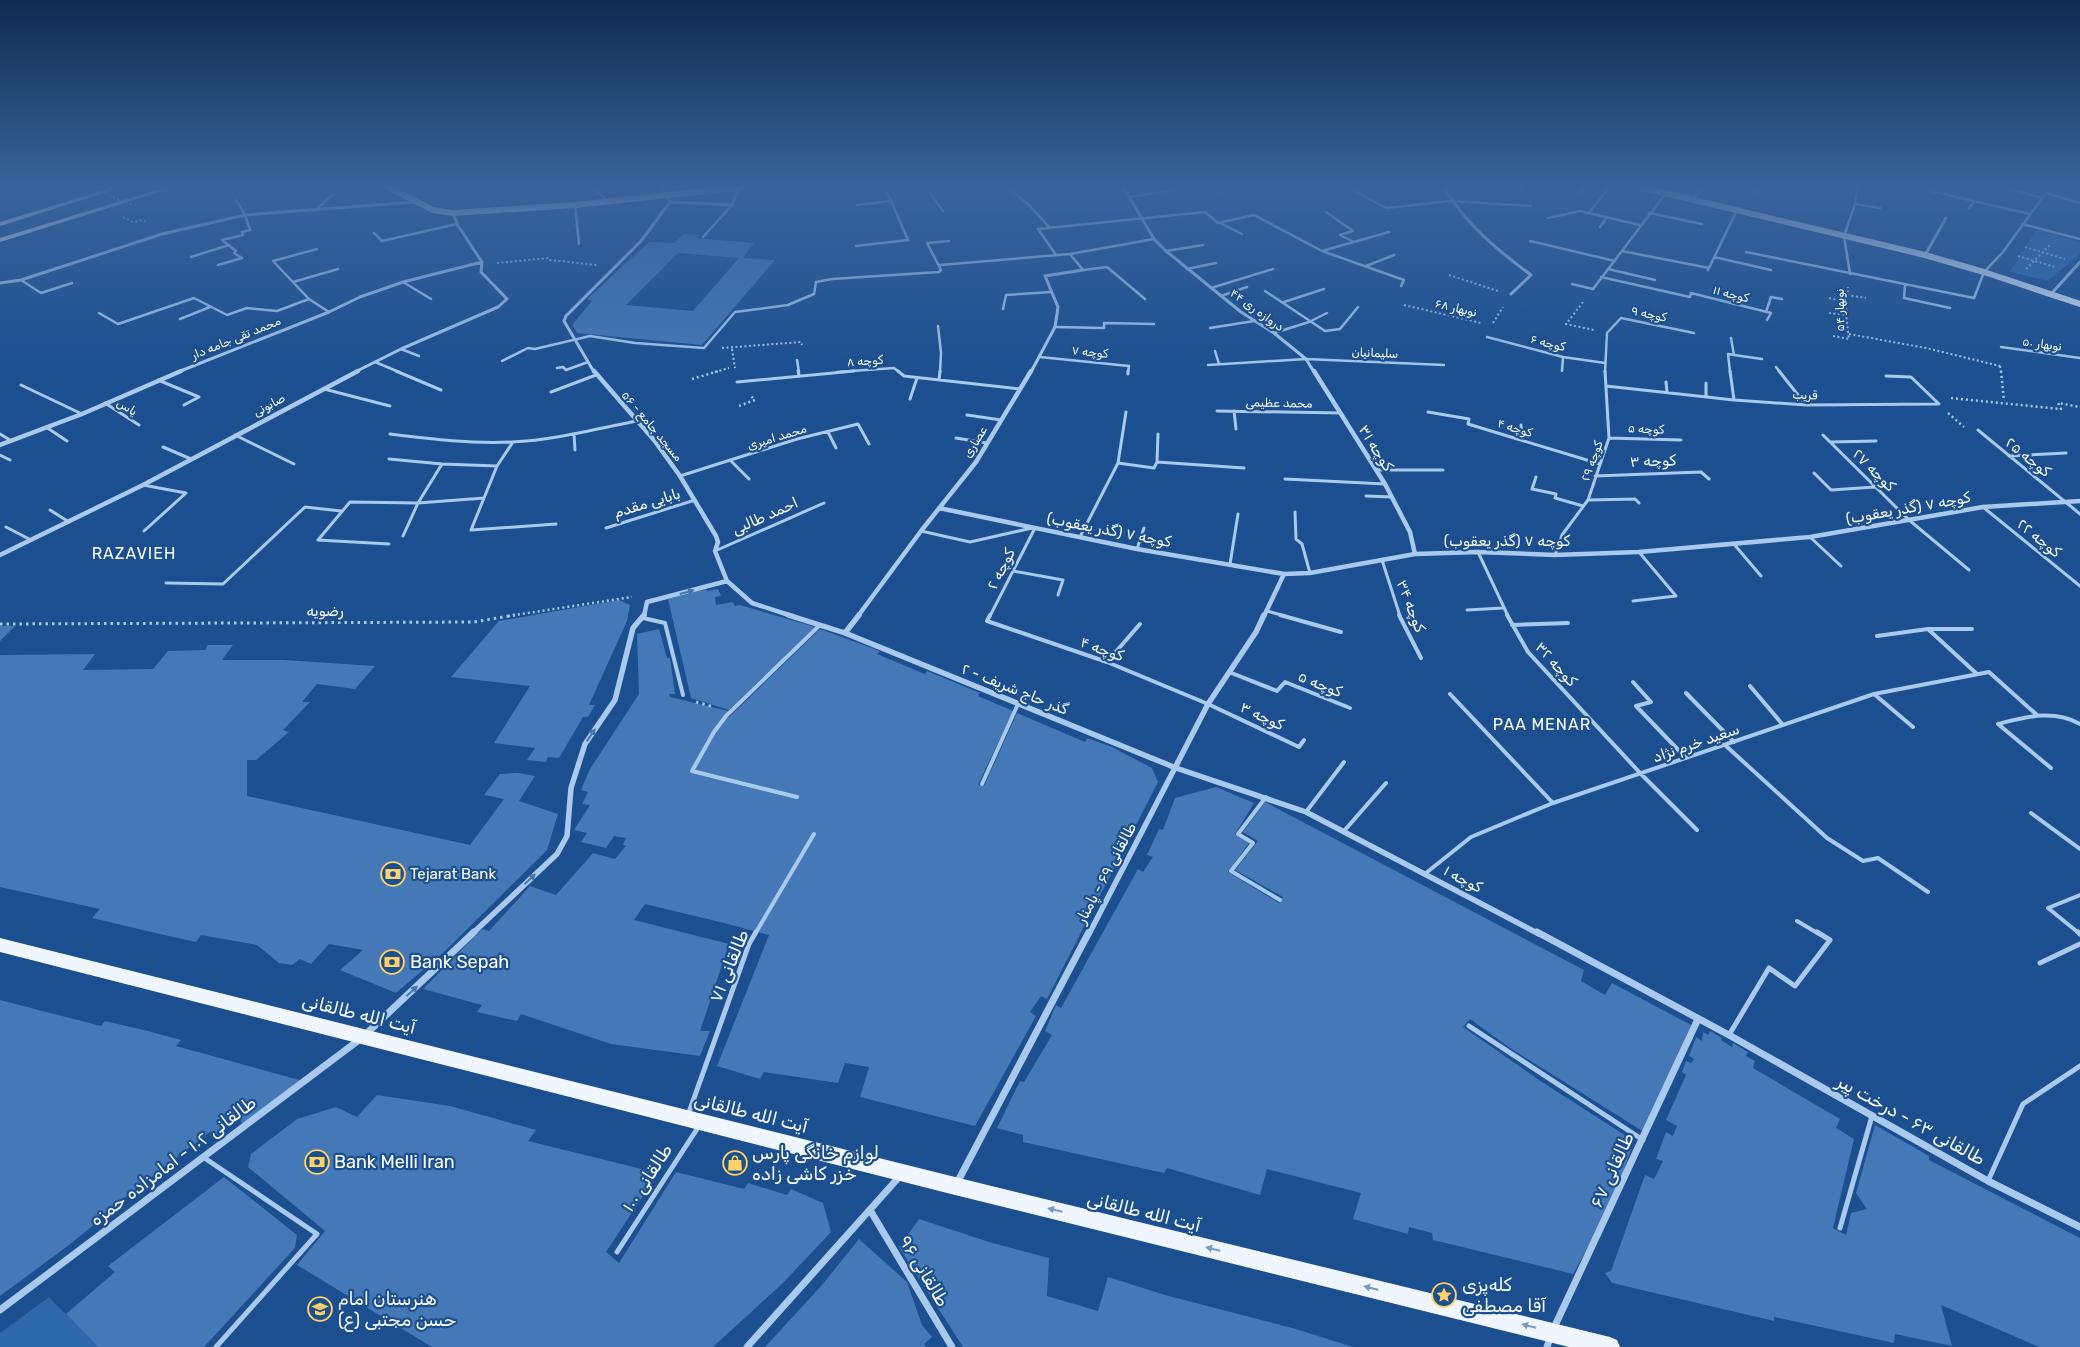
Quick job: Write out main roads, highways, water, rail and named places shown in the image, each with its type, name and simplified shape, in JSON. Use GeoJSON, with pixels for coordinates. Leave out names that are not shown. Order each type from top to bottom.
{"type":"FeatureCollection","features":[{"type":"Feature","properties":{"kind":"main road"},"geometry":{"type":"LineString","coordinates":[[1895,248],[1984,272],[2080,304]]}},
{"type":"Feature","properties":{"kind":"main road","name":"آیت الله طالقانی"},"geometry":{"type":"LineString","coordinates":[[0,945],[904,1172],[1549,1339],[1610,1347]]}},
{"type":"Feature","properties":{"kind":"place","name":"Tejarat Bank"},"geometry":{"type":"Point","coordinates":[393,874]}},
{"type":"Feature","properties":{"kind":"place","name":"Bank Sepah"},"geometry":{"type":"Point","coordinates":[392,962]}},
{"type":"Feature","properties":{"kind":"place","name":"Bank Melli Iran"},"geometry":{"type":"Point","coordinates":[317,1162]}},
{"type":"Feature","properties":{"kind":"place","name":"لوازم خانگی پارس خزر کاشی زاده"},"geometry":{"type":"Point","coordinates":[735,1163]}},
{"type":"Feature","properties":{"kind":"place","name":"کله‌پزی آقا مصطفی"},"geometry":{"type":"Point","coordinates":[1444,1295]}},
{"type":"Feature","properties":{"kind":"place","name":"هنرستان امام حسن مجتبی (ع)"},"geometry":{"type":"Point","coordinates":[320,1309]}},
{"type":"Feature","properties":{"kind":"district","name":"RAZAVIEH"},"geometry":{"type":"Point","coordinates":[134,553]}},
{"type":"Feature","properties":{"kind":"district","name":"PAA MENAR"},"geometry":{"type":"Point","coordinates":[1542,724]}}]}
